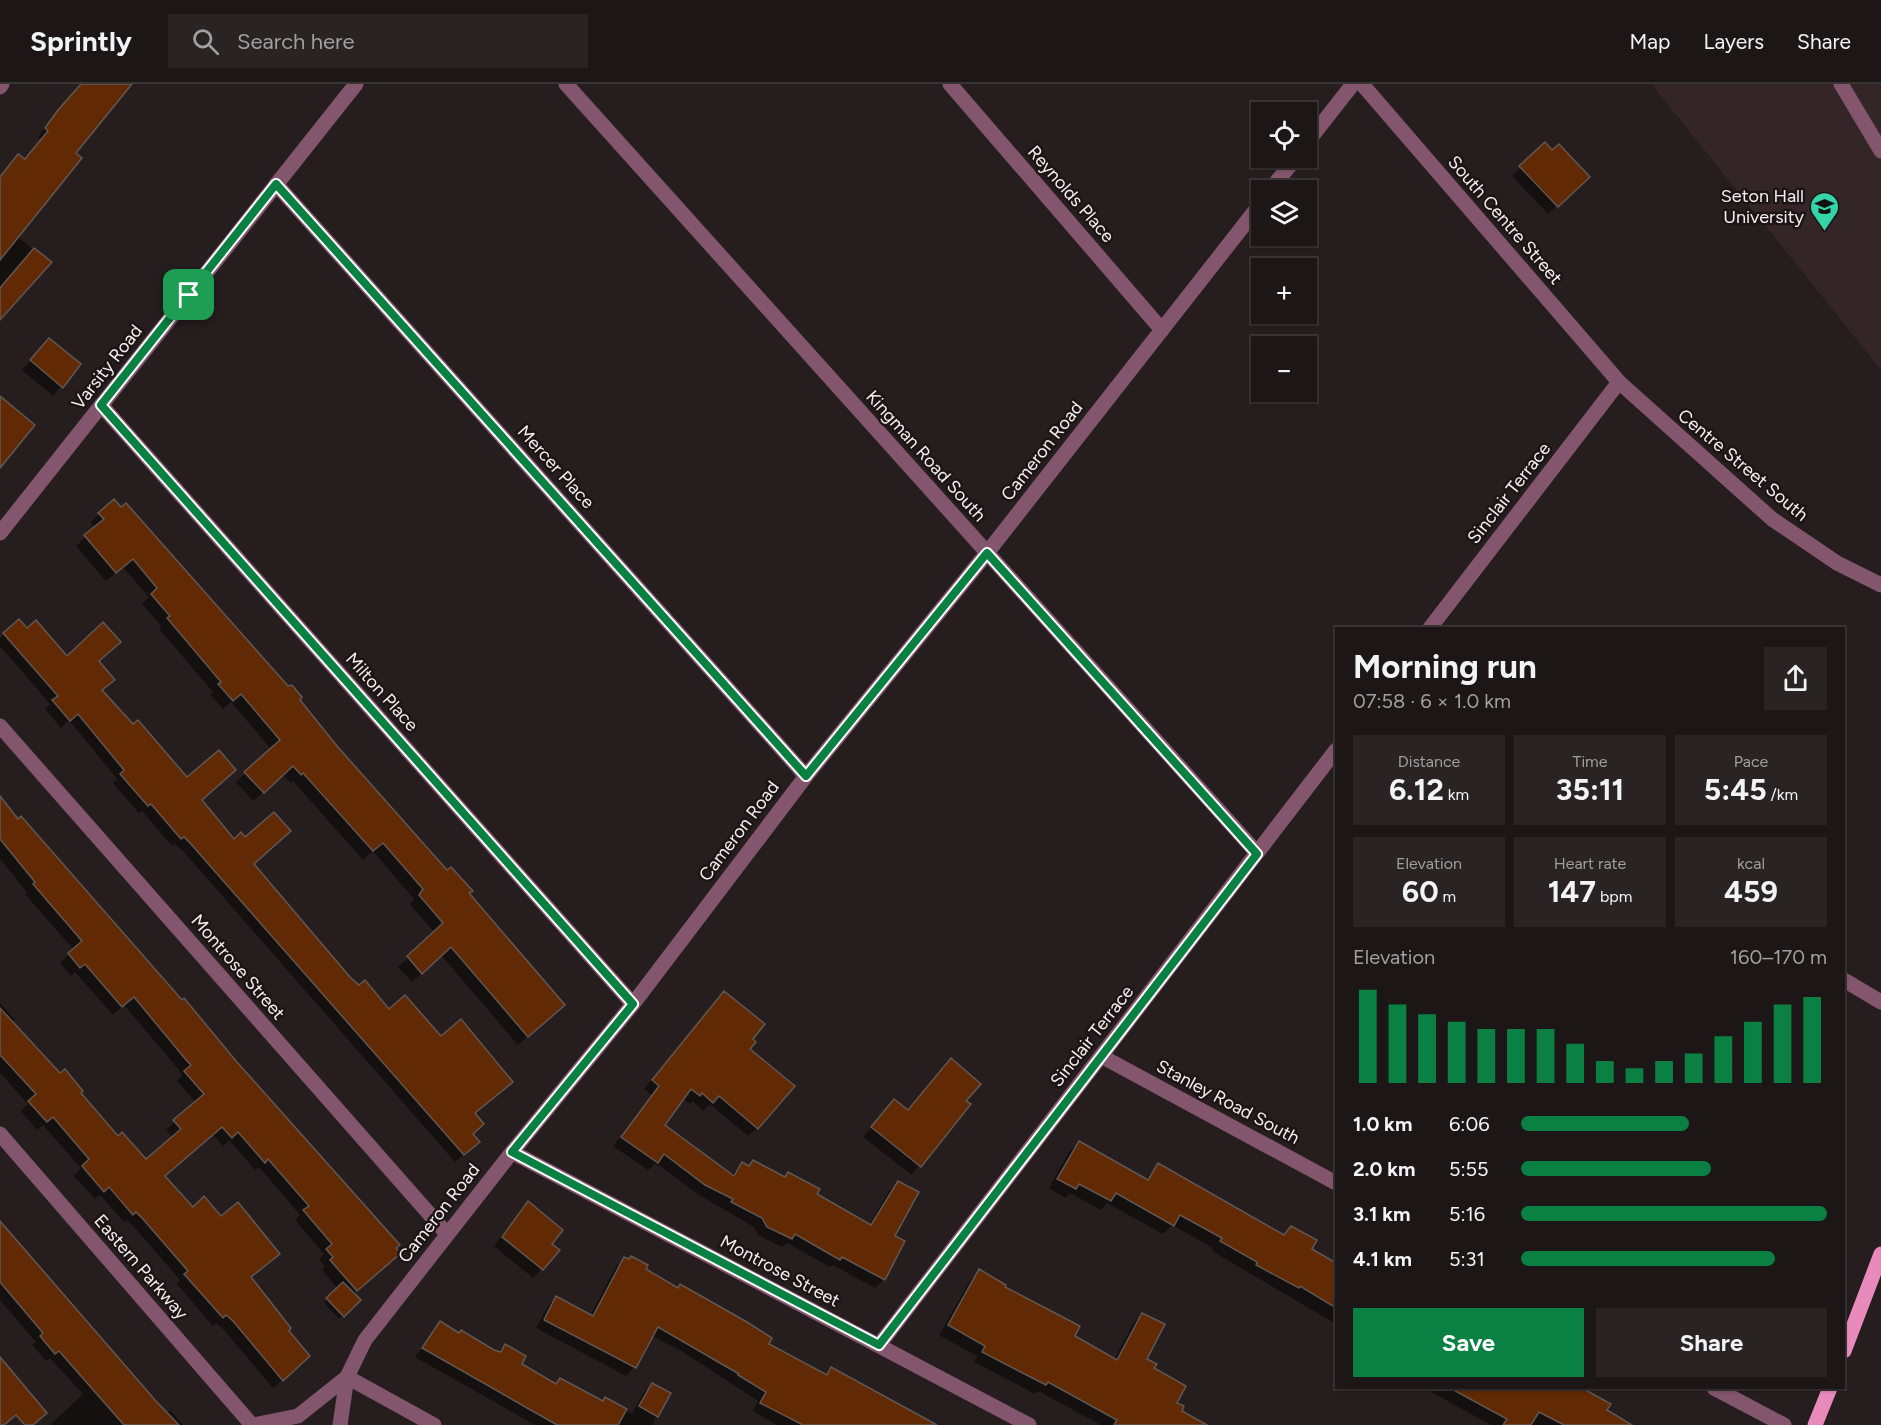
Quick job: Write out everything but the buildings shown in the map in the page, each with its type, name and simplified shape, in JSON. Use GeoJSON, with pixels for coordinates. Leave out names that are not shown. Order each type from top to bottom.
{"type":"FeatureCollection","features":[{"type":"Feature","properties":{"kind":"main road"},"geometry":{"type":"LineString","coordinates":[[1845,1348],[1881,1254]]}},
{"type":"Feature","properties":{"kind":"main road"},"geometry":{"type":"LineString","coordinates":[[1815,1425],[1830,1389]]}},
{"type":"Feature","properties":{"kind":"street","name":"Varsity Road"},"geometry":{"type":"LineString","coordinates":[[0,533],[356,84]]}},
{"type":"Feature","properties":{"kind":"street","name":"Kingman Road South"},"geometry":{"type":"LineString","coordinates":[[566,84],[1257,854]]}},
{"type":"Feature","properties":{"kind":"street","name":"Reynolds Place"},"geometry":{"type":"LineString","coordinates":[[950,84],[1162,330]]}},
{"type":"Feature","properties":{"kind":"street"},"geometry":{"type":"LineString","coordinates":[[1317,130],[1353,84]]}},
{"type":"Feature","properties":{"kind":"street","name":"South Centre Street"},"geometry":{"type":"LineString","coordinates":[[1362,84],[1619,382]]}},
{"type":"Feature","properties":{"kind":"street"},"geometry":{"type":"LineString","coordinates":[[1841,84],[1881,151]]}},
{"type":"Feature","properties":{"kind":"street"},"geometry":{"type":"LineString","coordinates":[[1278,180],[1288,168]]}},
{"type":"Feature","properties":{"kind":"street","name":"Mercer Place"},"geometry":{"type":"LineString","coordinates":[[276,184],[806,776]]}},
{"type":"Feature","properties":{"kind":"street","name":"Cameron Road"},"geometry":{"type":"LineString","coordinates":[[340,1425],[347,1377],[365,1340],[512,1152],[633,1004],[806,776],[987,553],[1251,216]]}},
{"type":"Feature","properties":{"kind":"street","name":"Centre Street South"},"geometry":{"type":"LineString","coordinates":[[1619,382],[1772,519],[1837,563],[1881,585]]}},
{"type":"Feature","properties":{"kind":"street","name":"Sinclair Terrace"},"geometry":{"type":"LineString","coordinates":[[1431,627],[1619,382]]}},
{"type":"Feature","properties":{"kind":"street","name":"Milton Place"},"geometry":{"type":"LineString","coordinates":[[101,405],[633,1004]]}},
{"type":"Feature","properties":{"kind":"street","name":"Montrose Street"},"geometry":{"type":"LineString","coordinates":[[0,726],[447,1234]]}},
{"type":"Feature","properties":{"kind":"street","name":"Sinclair Terrace"},"geometry":{"type":"LineString","coordinates":[[879,1345],[1335,751]]}},
{"type":"Feature","properties":{"kind":"street"},"geometry":{"type":"LineString","coordinates":[[1845,981],[1881,1002]]}},
{"type":"Feature","properties":{"kind":"street","name":"Stanley Road South"},"geometry":{"type":"LineString","coordinates":[[1101,1056],[1335,1182]]}},
{"type":"Feature","properties":{"kind":"street","name":"Eastern Parkway"},"geometry":{"type":"LineString","coordinates":[[0,1134],[252,1425]]}},
{"type":"Feature","properties":{"kind":"street","name":"Montrose Street"},"geometry":{"type":"LineString","coordinates":[[512,1152],[1029,1425]]}},
{"type":"Feature","properties":{"kind":"street","name":"Cameron Road"},"geometry":{"type":"LineString","coordinates":[[252,1425],[298,1416],[347,1377]]}},
{"type":"Feature","properties":{"kind":"street"},"geometry":{"type":"LineString","coordinates":[[347,1377],[434,1425]]}},
{"type":"Feature","properties":{"kind":"street"},"geometry":{"type":"LineString","coordinates":[[1716,1389],[1784,1425]]}},
{"type":"Feature","properties":{"kind":"shaded area","name":"Seton Hall University"},"geometry":{"type":"Polygon","coordinates":[[[1652,84],[1881,84],[1881,370],[1658,92],[1652,84]]]}},
{"type":"Feature","properties":{"kind":"place","name":"Seton Hall University"},"geometry":{"type":"Point","coordinates":[1825,232]}},
{"type":"Feature","properties":{"kind":"route"},"geometry":{"type":"LineString","coordinates":[[276,184],[806,776],[987,553],[1257,854],[879,1345],[512,1152],[633,1004],[101,405],[189,295],[276,184]]}}]}
